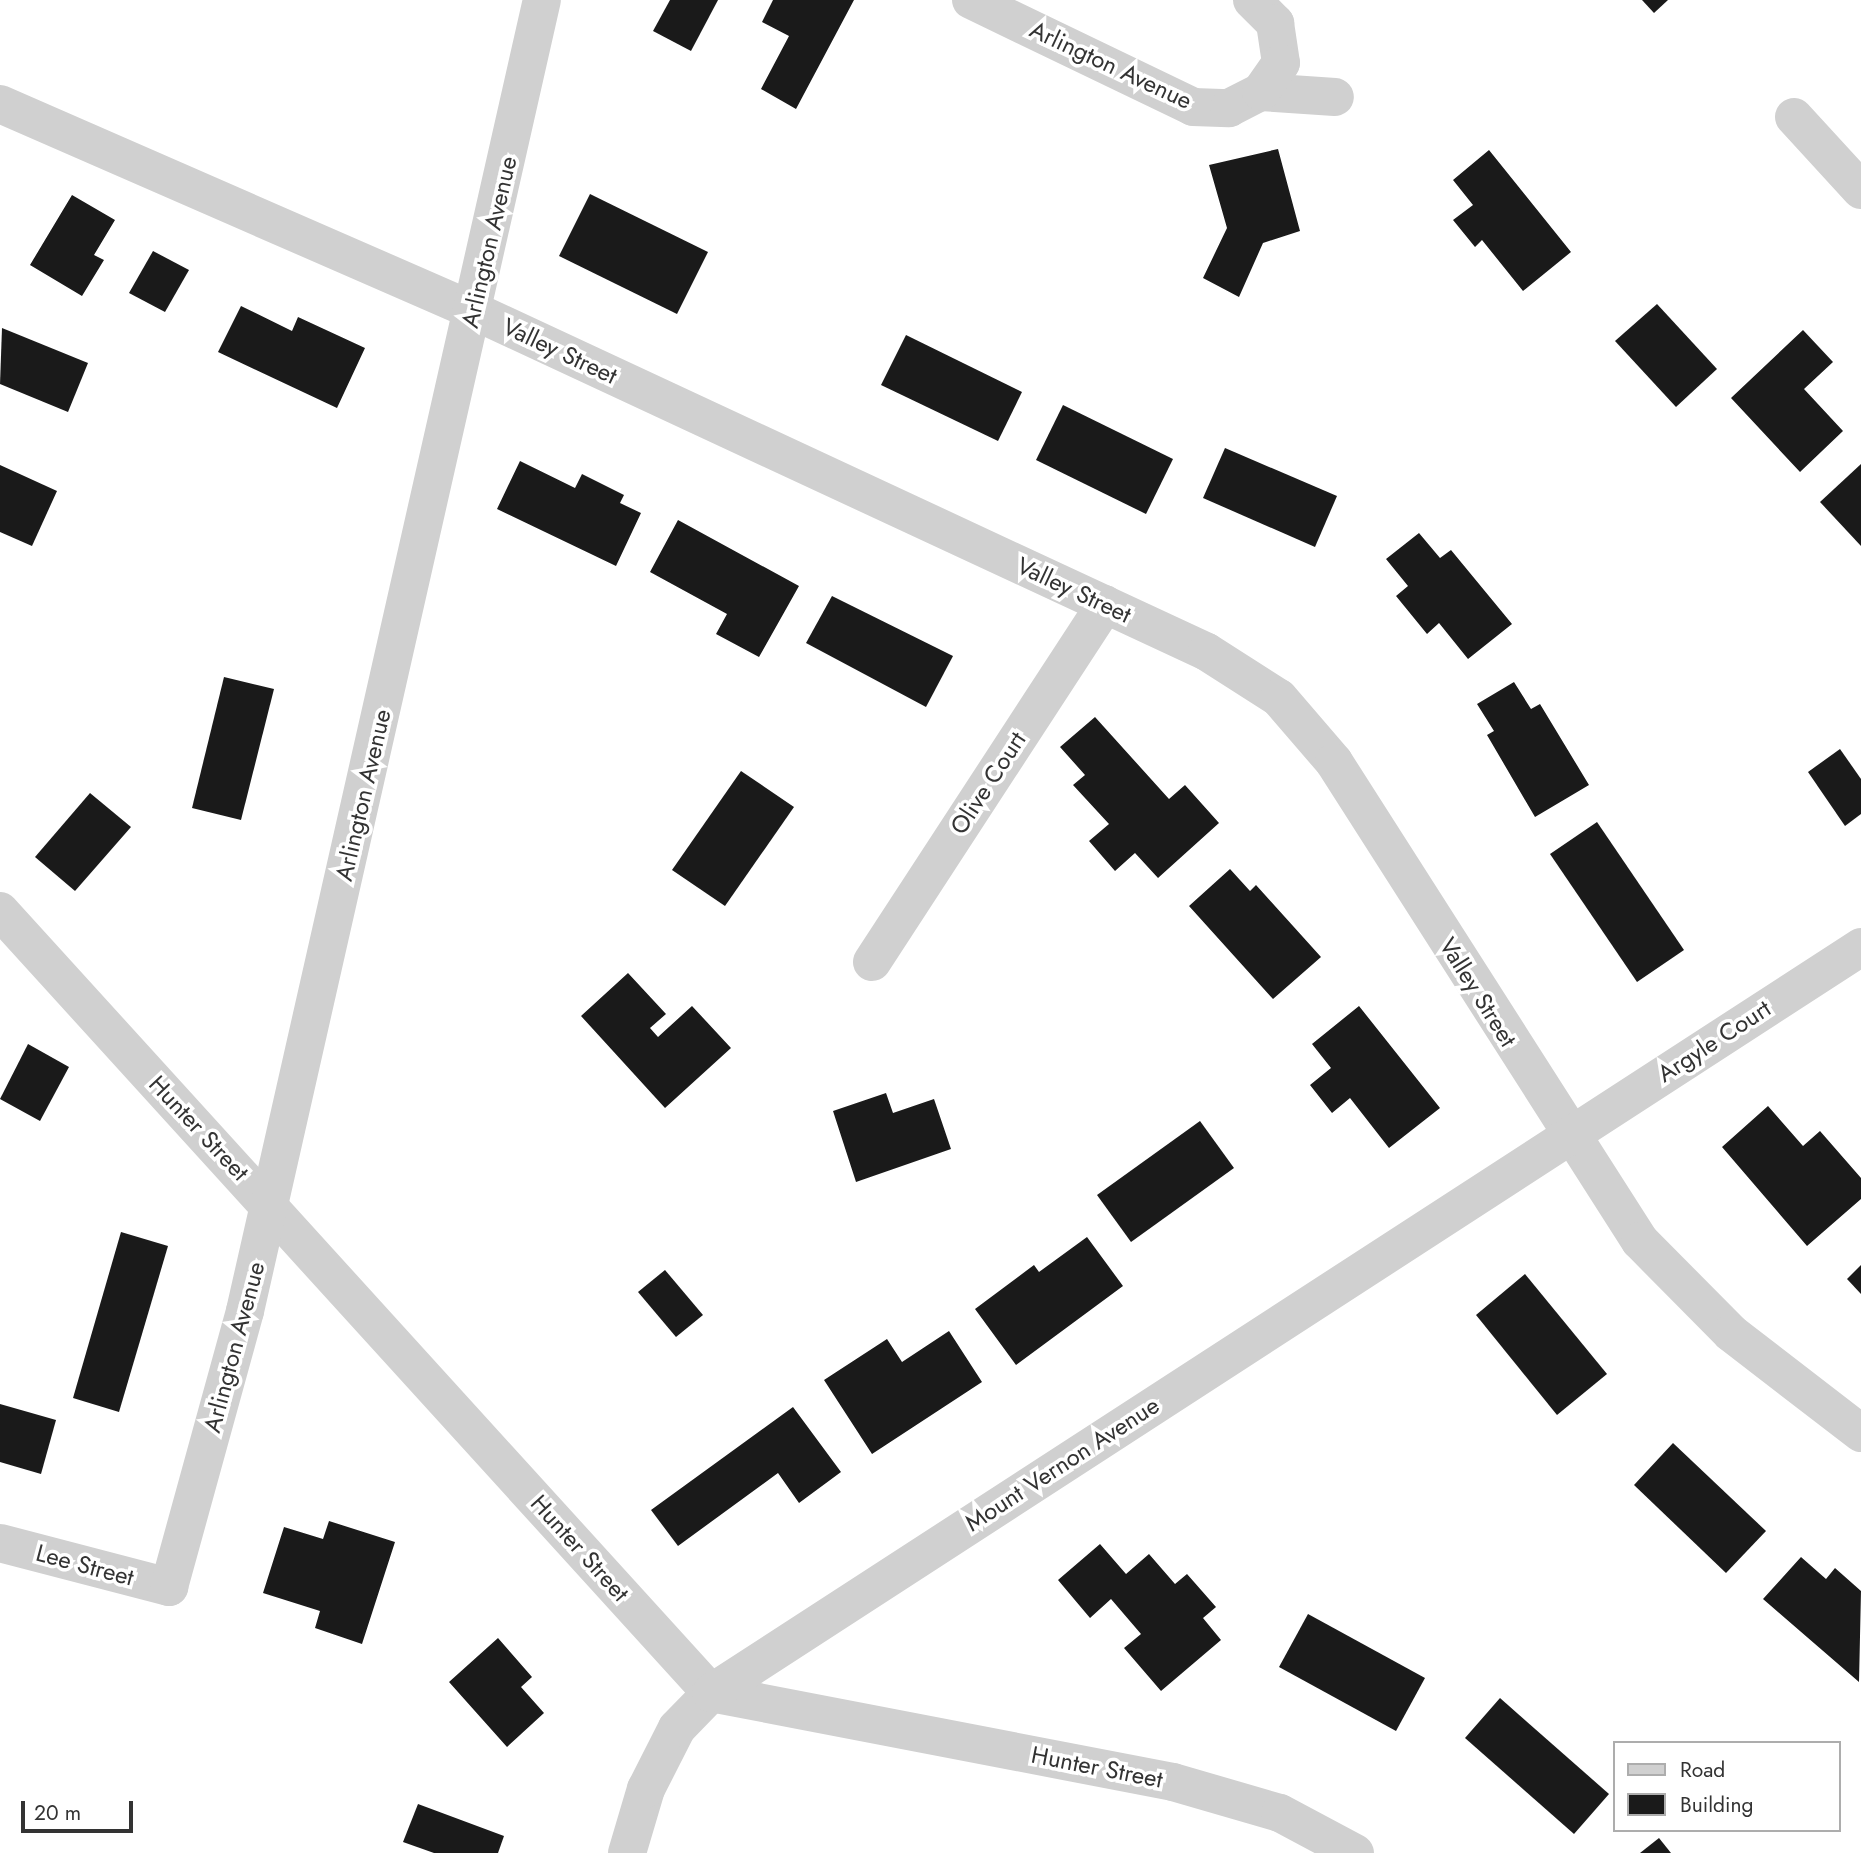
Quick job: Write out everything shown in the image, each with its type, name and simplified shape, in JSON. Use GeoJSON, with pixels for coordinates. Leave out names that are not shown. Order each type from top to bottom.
{"type":"FeatureCollection","features":[{"type":"Feature","properties":{"kind":"street","name":"Arlington Avenue"},"geometry":{"type":"LineString","coordinates":[[169,1587],[270,1205],[474,311],[542,0]]}},
{"type":"Feature","properties":{"kind":"street","name":"Arlington Avenue"},"geometry":{"type":"LineString","coordinates":[[971,0],[1193,107],[1229,108],[1261,92]]}},
{"type":"Feature","properties":{"kind":"street"},"geometry":{"type":"LineString","coordinates":[[1252,0],[1275,23],[1281,63],[1261,92]]}},
{"type":"Feature","properties":{"kind":"street"},"geometry":{"type":"LineString","coordinates":[[1261,92],[1335,97]]}},
{"type":"Feature","properties":{"kind":"street","name":"Valley Street"},"geometry":{"type":"LineString","coordinates":[[0,104],[474,311],[1105,604],[1207,652],[1287,707],[1334,762],[1568,1135],[1640,1241],[1731,1333],[1861,1433]]}},
{"type":"Feature","properties":{"kind":"street"},"geometry":{"type":"LineString","coordinates":[[1794,117],[1861,190]]}},
{"type":"Feature","properties":{"kind":"street","name":"Olive Court"},"geometry":{"type":"LineString","coordinates":[[872,962],[1105,604]]}},
{"type":"Feature","properties":{"kind":"street","name":"Hunter Street"},"geometry":{"type":"LineString","coordinates":[[6,930],[270,1205],[711,1693],[1173,1782],[1280,1813],[1355,1853]]}},
{"type":"Feature","properties":{"kind":"street","name":"Argyle Court"},"geometry":{"type":"LineString","coordinates":[[1568,1135],[1861,947]]}},
{"type":"Feature","properties":{"kind":"street","name":"Mount Vernon Avenue"},"geometry":{"type":"LineString","coordinates":[[627,1853],[646,1789],[677,1728],[711,1693],[1568,1135]]}},
{"type":"Feature","properties":{"kind":"street","name":"Lee Street"},"geometry":{"type":"LineString","coordinates":[[0,1543],[169,1587]]}},
{"type":"Feature","properties":{"kind":"building"},"geometry":{"type":"Polygon","coordinates":[[[670,0],[718,0],[691,51],[653,31],[670,0]]]}},
{"type":"Feature","properties":{"kind":"building"},"geometry":{"type":"Polygon","coordinates":[[[773,0],[854,0],[796,109],[761,89],[789,36],[762,22],[773,0]]]}},
{"type":"Feature","properties":{"kind":"building"},"geometry":{"type":"Polygon","coordinates":[[[1642,0],[1668,0],[1654,13],[1642,0]]]}},
{"type":"Feature","properties":{"kind":"building"},"geometry":{"type":"Polygon","coordinates":[[[1278,149],[1300,231],[1263,243],[1239,297],[1203,278],[1227,228],[1209,165],[1278,149]]]}},
{"type":"Feature","properties":{"kind":"building"},"geometry":{"type":"Polygon","coordinates":[[[1489,150],[1571,252],[1523,291],[1482,240],[1475,247],[1453,220],[1473,205],[1453,180],[1489,150]]]}},
{"type":"Feature","properties":{"kind":"building"},"geometry":{"type":"Polygon","coordinates":[[[590,194],[708,252],[677,314],[559,256],[590,194]]]}},
{"type":"Feature","properties":{"kind":"building"},"geometry":{"type":"Polygon","coordinates":[[[72,195],[115,220],[94,255],[104,260],[82,296],[30,265],[72,195]]]}},
{"type":"Feature","properties":{"kind":"building"},"geometry":{"type":"Polygon","coordinates":[[[153,251],[189,270],[165,312],[129,293],[153,251]]]}},
{"type":"Feature","properties":{"kind":"building"},"geometry":{"type":"Polygon","coordinates":[[[1657,304],[1717,369],[1676,407],[1615,341],[1657,304]]]}},
{"type":"Feature","properties":{"kind":"building"},"geometry":{"type":"Polygon","coordinates":[[[241,306],[292,331],[298,317],[365,348],[337,408],[218,352],[241,306]]]}},
{"type":"Feature","properties":{"kind":"building"},"geometry":{"type":"Polygon","coordinates":[[[2,328],[88,363],[68,412],[0,384],[2,328]]]}},
{"type":"Feature","properties":{"kind":"building"},"geometry":{"type":"Polygon","coordinates":[[[1803,330],[1833,362],[1804,389],[1843,431],[1800,472],[1731,398],[1803,330]]]}},
{"type":"Feature","properties":{"kind":"building"},"geometry":{"type":"Polygon","coordinates":[[[906,335],[1022,392],[998,441],[881,385],[906,335]]]}},
{"type":"Feature","properties":{"kind":"building"},"geometry":{"type":"Polygon","coordinates":[[[1063,405],[1173,459],[1146,514],[1036,460],[1063,405]]]}},
{"type":"Feature","properties":{"kind":"building"},"geometry":{"type":"Polygon","coordinates":[[[1225,448],[1337,496],[1315,547],[1203,498],[1225,448]]]}},
{"type":"Feature","properties":{"kind":"building"},"geometry":{"type":"Polygon","coordinates":[[[520,461],[575,488],[582,474],[624,495],[620,503],[641,513],[616,566],[497,509],[520,461]]]}},
{"type":"Feature","properties":{"kind":"building"},"geometry":{"type":"Polygon","coordinates":[[[1861,464],[1861,546],[1820,502],[1861,464]]]}},
{"type":"Feature","properties":{"kind":"building"},"geometry":{"type":"Polygon","coordinates":[[[0,465],[57,491],[32,546],[0,532],[0,465]]]}},
{"type":"Feature","properties":{"kind":"building"},"geometry":{"type":"Polygon","coordinates":[[[678,520],[799,586],[759,657],[716,634],[727,614],[650,572],[678,520]]]}},
{"type":"Feature","properties":{"kind":"building"},"geometry":{"type":"Polygon","coordinates":[[[1419,533],[1440,558],[1451,550],[1512,624],[1468,659],[1439,623],[1427,634],[1396,596],[1408,586],[1386,559],[1419,533]]]}},
{"type":"Feature","properties":{"kind":"building"},"geometry":{"type":"Polygon","coordinates":[[[832,596],[953,656],[926,707],[806,643],[832,596]]]}},
{"type":"Feature","properties":{"kind":"building"},"geometry":{"type":"Polygon","coordinates":[[[224,677],[274,689],[241,820],[192,808],[224,677]]]}},
{"type":"Feature","properties":{"kind":"building"},"geometry":{"type":"Polygon","coordinates":[[[1514,682],[1531,709],[1540,704],[1589,785],[1535,817],[1487,735],[1494,731],[1477,704],[1514,682]]]}},
{"type":"Feature","properties":{"kind":"building"},"geometry":{"type":"Polygon","coordinates":[[[1095,717],[1169,799],[1185,785],[1219,823],[1158,878],[1135,853],[1115,871],[1089,841],[1109,824],[1073,785],[1085,775],[1060,747],[1095,717]]]}},
{"type":"Feature","properties":{"kind":"building"},"geometry":{"type":"Polygon","coordinates":[[[1840,749],[1861,779],[1861,814],[1845,826],[1808,772],[1840,749]]]}},
{"type":"Feature","properties":{"kind":"building"},"geometry":{"type":"Polygon","coordinates":[[[741,771],[794,807],[725,906],[672,870],[741,771]]]}},
{"type":"Feature","properties":{"kind":"building"},"geometry":{"type":"Polygon","coordinates":[[[90,793],[131,827],[75,891],[35,857],[90,793]]]}},
{"type":"Feature","properties":{"kind":"building"},"geometry":{"type":"Polygon","coordinates":[[[1597,822],[1684,950],[1637,982],[1550,854],[1597,822]]]}},
{"type":"Feature","properties":{"kind":"building"},"geometry":{"type":"Polygon","coordinates":[[[1230,869],[1250,891],[1256,885],[1321,957],[1273,999],[1189,906],[1230,869]]]}},
{"type":"Feature","properties":{"kind":"building"},"geometry":{"type":"Polygon","coordinates":[[[628,973],[666,1014],[650,1028],[658,1037],[692,1006],[731,1048],[665,1108],[581,1016],[628,973]]]}},
{"type":"Feature","properties":{"kind":"building"},"geometry":{"type":"Polygon","coordinates":[[[1359,1006],[1440,1108],[1389,1148],[1350,1098],[1332,1113],[1310,1085],[1331,1068],[1312,1044],[1359,1006]]]}},
{"type":"Feature","properties":{"kind":"building"},"geometry":{"type":"Polygon","coordinates":[[[28,1044],[69,1067],[40,1121],[0,1099],[28,1044]]]}},
{"type":"Feature","properties":{"kind":"building"},"geometry":{"type":"Polygon","coordinates":[[[886,1093],[893,1113],[934,1099],[951,1149],[856,1182],[833,1111],[886,1093]]]}},
{"type":"Feature","properties":{"kind":"building"},"geometry":{"type":"Polygon","coordinates":[[[1768,1106],[1803,1146],[1820,1131],[1861,1178],[1861,1199],[1807,1246],[1722,1147],[1768,1106]]]}},
{"type":"Feature","properties":{"kind":"building"},"geometry":{"type":"Polygon","coordinates":[[[1200,1121],[1234,1168],[1131,1242],[1097,1195],[1200,1121]]]}},
{"type":"Feature","properties":{"kind":"building"},"geometry":{"type":"Polygon","coordinates":[[[121,1232],[168,1246],[119,1412],[73,1398],[121,1232]]]}},
{"type":"Feature","properties":{"kind":"building"},"geometry":{"type":"Polygon","coordinates":[[[1087,1237],[1123,1286],[1016,1365],[975,1309],[1034,1265],[1039,1272],[1087,1237]]]}},
{"type":"Feature","properties":{"kind":"building"},"geometry":{"type":"Polygon","coordinates":[[[1861,1265],[1861,1294],[1847,1279],[1861,1265]]]}},
{"type":"Feature","properties":{"kind":"building"},"geometry":{"type":"Polygon","coordinates":[[[665,1270],[703,1315],[676,1337],[638,1292],[665,1270]]]}},
{"type":"Feature","properties":{"kind":"building"},"geometry":{"type":"Polygon","coordinates":[[[1525,1274],[1607,1374],[1557,1415],[1476,1315],[1525,1274]]]}},
{"type":"Feature","properties":{"kind":"building"},"geometry":{"type":"Polygon","coordinates":[[[949,1331],[982,1382],[872,1454],[824,1380],[887,1339],[902,1362],[949,1331]]]}},
{"type":"Feature","properties":{"kind":"building"},"geometry":{"type":"Polygon","coordinates":[[[0,1404],[56,1420],[41,1474],[0,1462],[0,1404]]]}},
{"type":"Feature","properties":{"kind":"building"},"geometry":{"type":"Polygon","coordinates":[[[793,1407],[841,1472],[799,1503],[778,1473],[678,1546],[651,1510],[793,1407]]]}},
{"type":"Feature","properties":{"kind":"building"},"geometry":{"type":"Polygon","coordinates":[[[1673,1443],[1766,1531],[1726,1573],[1634,1485],[1673,1443]]]}},
{"type":"Feature","properties":{"kind":"building"},"geometry":{"type":"Polygon","coordinates":[[[329,1521],[395,1542],[362,1644],[315,1628],[320,1611],[263,1593],[284,1527],[323,1539],[329,1521]]]}},
{"type":"Feature","properties":{"kind":"building"},"geometry":{"type":"Polygon","coordinates":[[[1100,1544],[1126,1574],[1149,1554],[1175,1584],[1187,1574],[1216,1607],[1203,1618],[1221,1640],[1161,1691],[1124,1648],[1141,1634],[1111,1599],[1090,1618],[1058,1580],[1100,1544]]]}},
{"type":"Feature","properties":{"kind":"building"},"geometry":{"type":"Polygon","coordinates":[[[1801,1557],[1826,1579],[1835,1568],[1861,1591],[1859,1682],[1763,1599],[1801,1557]]]}},
{"type":"Feature","properties":{"kind":"building"},"geometry":{"type":"Polygon","coordinates":[[[1308,1614],[1425,1678],[1396,1731],[1279,1667],[1308,1614]]]}},
{"type":"Feature","properties":{"kind":"building"},"geometry":{"type":"Polygon","coordinates":[[[498,1638],[532,1677],[521,1687],[544,1713],[507,1747],[449,1682],[498,1638]]]}},
{"type":"Feature","properties":{"kind":"building"},"geometry":{"type":"Polygon","coordinates":[[[1500,1698],[1609,1794],[1574,1834],[1465,1738],[1500,1698]]]}},
{"type":"Feature","properties":{"kind":"building"},"geometry":{"type":"Polygon","coordinates":[[[418,1804],[504,1836],[498,1853],[434,1853],[403,1842],[418,1804]]]}},
{"type":"Feature","properties":{"kind":"building"},"geometry":{"type":"Polygon","coordinates":[[[1659,1838],[1671,1853],[1640,1853],[1659,1838]]]}}]}
